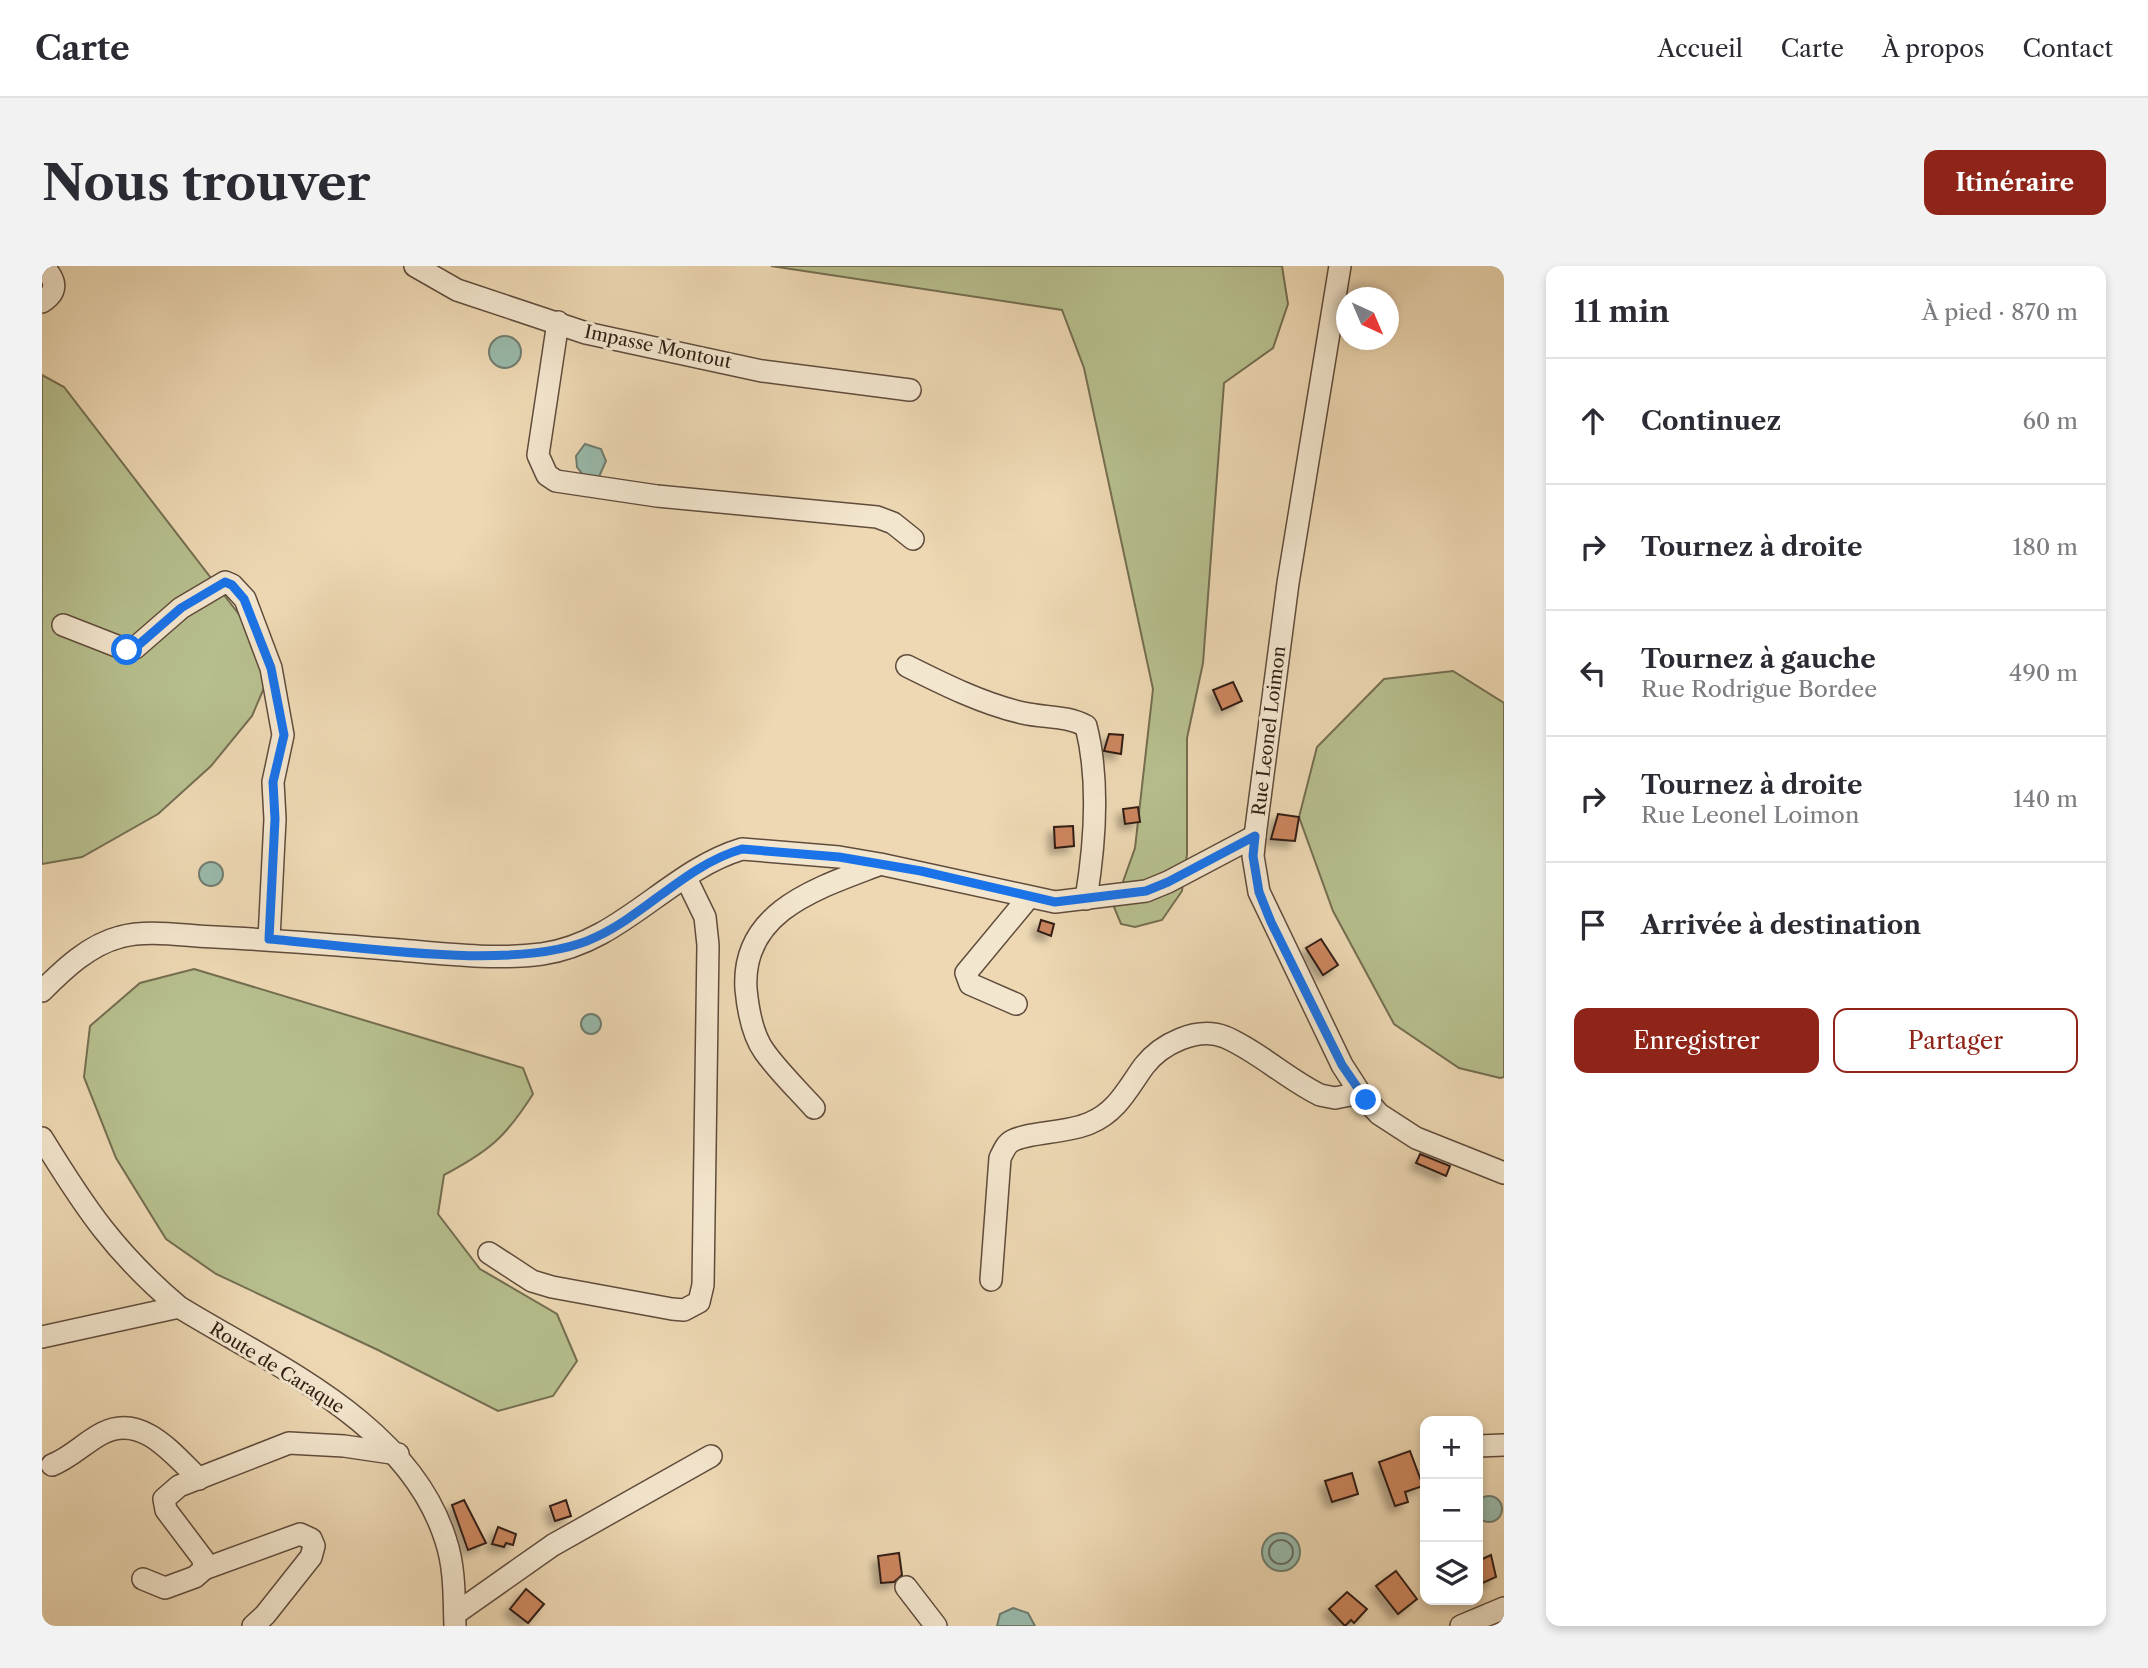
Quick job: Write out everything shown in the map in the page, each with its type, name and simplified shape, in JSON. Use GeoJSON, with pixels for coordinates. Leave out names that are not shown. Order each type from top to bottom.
{"type":"FeatureCollection","features":[{"type":"Feature","properties":{"kind":"street"},"geometry":{"type":"LineString","coordinates":[[42,302],[52,295],[55,286],[43,266]]}},
{"type":"Feature","properties":{"kind":"street","name":"Impasse Montout"},"geometry":{"type":"LineString","coordinates":[[415,266],[457,290],[586,333],[762,371],[911,390]]}},
{"type":"Feature","properties":{"kind":"street","name":"Rue Leonel Loimon"},"geometry":{"type":"LineString","coordinates":[[1340,266],[1288,583],[1255,836],[1253,856],[1259,892],[1342,1065],[1360,1093],[1379,1114],[1416,1138],[1504,1173]]}},
{"type":"Feature","properties":{"kind":"street"},"geometry":{"type":"LineString","coordinates":[[558,322],[538,455],[547,475],[556,481],[657,496],[877,517],[893,523],[913,539]]}},
{"type":"Feature","properties":{"kind":"street"},"geometry":{"type":"LineString","coordinates":[[63,625],[127,650],[135,648],[181,608],[225,582],[232,585],[244,599],[271,668],[284,735],[273,782],[275,819],[269,939]]}},
{"type":"Feature","properties":{"kind":"street"},"geometry":{"type":"LineString","coordinates":[[907,666],[946,685],[1023,713],[1066,718],[1086,726],[1093,762],[1091,865],[1086,899]]}},
{"type":"Feature","properties":{"kind":"street"},"geometry":{"type":"LineString","coordinates":[[42,991],[87,953],[122,936],[269,939],[454,955],[539,954],[561,951],[598,937],[686,878],[742,849],[839,857],[969,881],[1055,902],[1158,886],[1255,836]]}},
{"type":"Feature","properties":{"kind":"street"},"geometry":{"type":"LineString","coordinates":[[814,1108],[775,1065],[757,1037],[747,1004],[746,963],[752,943],[771,919],[822,886],[880,864]]}},
{"type":"Feature","properties":{"kind":"street"},"geometry":{"type":"LineString","coordinates":[[489,1252],[532,1281],[552,1287],[672,1309],[684,1310],[699,1302],[703,1285],[708,945],[700,902],[686,878]]}},
{"type":"Feature","properties":{"kind":"street"},"geometry":{"type":"LineString","coordinates":[[1016,1004],[970,984],[966,973],[1029,897]]}},
{"type":"Feature","properties":{"kind":"street"},"geometry":{"type":"LineString","coordinates":[[991,1280],[1000,1198],[1000,1158],[1005,1148],[1012,1141],[1090,1124],[1107,1114],[1122,1099],[1147,1063],[1163,1048],[1182,1038],[1199,1034],[1223,1036],[1320,1096],[1335,1098],[1360,1093]]}},
{"type":"Feature","properties":{"kind":"street","name":"Route de Caraque"},"geometry":{"type":"LineString","coordinates":[[42,1138],[90,1215],[110,1241],[179,1307],[327,1397],[398,1454],[434,1510],[446,1542],[452,1566],[455,1620]]}},
{"type":"Feature","properties":{"kind":"street"},"geometry":{"type":"LineString","coordinates":[[42,1337],[179,1307]]}},
{"type":"Feature","properties":{"kind":"street"},"geometry":{"type":"LineString","coordinates":[[52,1465],[74,1455],[103,1433],[128,1428],[161,1442],[198,1479]]}},
{"type":"Feature","properties":{"kind":"street"},"geometry":{"type":"LineString","coordinates":[[204,1569],[203,1559],[166,1510],[164,1499],[169,1492],[289,1443],[344,1446],[398,1454]]}},
{"type":"Feature","properties":{"kind":"street"},"geometry":{"type":"LineString","coordinates":[[1483,1446],[1504,1445]]}},
{"type":"Feature","properties":{"kind":"street"},"geometry":{"type":"LineString","coordinates":[[455,1620],[553,1545],[711,1456]]}},
{"type":"Feature","properties":{"kind":"street"},"geometry":{"type":"LineString","coordinates":[[143,1579],[165,1588],[195,1577],[204,1569],[300,1534],[311,1539],[314,1546],[311,1557],[265,1615],[253,1626]]}},
{"type":"Feature","properties":{"kind":"street"},"geometry":{"type":"LineString","coordinates":[[906,1587],[936,1626]]}},
{"type":"Feature","properties":{"kind":"street"},"geometry":{"type":"LineString","coordinates":[[1461,1626],[1504,1608]]}},
{"type":"Feature","properties":{"kind":"green space"},"geometry":{"type":"Polygon","coordinates":[[[771,266],[1282,266],[1288,304],[1273,348],[1224,383],[1203,663],[1187,738],[1187,854],[1182,891],[1162,920],[1135,927],[1121,924],[1114,907],[1135,848],[1153,689],[1084,368],[1062,310],[771,266]]]}},
{"type":"Feature","properties":{"kind":"green space"},"geometry":{"type":"Polygon","coordinates":[[[42,375],[64,387],[241,617],[267,681],[252,716],[211,766],[158,814],[82,857],[42,864],[42,375]]]}},
{"type":"Feature","properties":{"kind":"green space"},"geometry":{"type":"Polygon","coordinates":[[[1453,671],[1504,703],[1504,1077],[1500,1078],[1459,1068],[1394,1024],[1333,911],[1299,817],[1317,747],[1384,679],[1453,671]]]}},
{"type":"Feature","properties":{"kind":"green space"},"geometry":{"type":"Polygon","coordinates":[[[194,969],[523,1068],[533,1094],[514,1122],[495,1142],[444,1175],[438,1214],[480,1269],[557,1314],[577,1361],[553,1396],[498,1411],[378,1350],[216,1274],[166,1239],[116,1158],[84,1077],[90,1026],[140,983],[194,969]]]}},
{"type":"Feature","properties":{"kind":"water"},"geometry":{"type":"Polygon","coordinates":[[[505,336],[517,340],[521,352],[517,364],[505,368],[493,364],[489,352],[493,340],[505,336]]]}},
{"type":"Feature","properties":{"kind":"water"},"geometry":{"type":"Polygon","coordinates":[[[585,444],[601,449],[606,461],[598,479],[584,476],[577,467],[576,456],[585,444]]]}},
{"type":"Feature","properties":{"kind":"water"},"geometry":{"type":"Polygon","coordinates":[[[211,862],[220,865],[223,874],[220,883],[211,886],[202,883],[199,874],[202,865],[211,862]]]}},
{"type":"Feature","properties":{"kind":"water"},"geometry":{"type":"Polygon","coordinates":[[[591,1014],[598,1017],[601,1024],[598,1031],[591,1034],[584,1031],[581,1024],[584,1017],[591,1014]]]}},
{"type":"Feature","properties":{"kind":"water"},"geometry":{"type":"Polygon","coordinates":[[[1494,1497],[1501,1504],[1498,1518],[1489,1522],[1483,1520],[1483,1498],[1494,1497]]]}},
{"type":"Feature","properties":{"kind":"water"},"geometry":{"type":"Polygon","coordinates":[[[1281,1533],[1294,1539],[1300,1552],[1294,1565],[1281,1571],[1268,1565],[1262,1552],[1268,1539],[1281,1533]]]}},
{"type":"Feature","properties":{"kind":"water"},"geometry":{"type":"Polygon","coordinates":[[[1013,1608],[1028,1613],[1035,1626],[997,1626],[1000,1614],[1013,1608]]]}},
{"type":"Feature","properties":{"kind":"building"},"geometry":{"type":"Polygon","coordinates":[[[1233,682],[1242,701],[1222,710],[1213,690],[1233,682]]]}},
{"type":"Feature","properties":{"kind":"building"},"geometry":{"type":"Polygon","coordinates":[[[1109,734],[1123,735],[1121,754],[1104,751],[1109,734]]]}},
{"type":"Feature","properties":{"kind":"building"},"geometry":{"type":"Polygon","coordinates":[[[1138,807],[1140,822],[1125,824],[1123,809],[1138,807]]]}},
{"type":"Feature","properties":{"kind":"building"},"geometry":{"type":"Polygon","coordinates":[[[1278,814],[1299,817],[1295,841],[1271,839],[1278,814]]]}},
{"type":"Feature","properties":{"kind":"building"},"geometry":{"type":"Polygon","coordinates":[[[1073,826],[1074,846],[1055,848],[1054,827],[1073,826]]]}},
{"type":"Feature","properties":{"kind":"building"},"geometry":{"type":"Polygon","coordinates":[[[1041,920],[1054,924],[1051,936],[1038,931],[1041,920]]]}},
{"type":"Feature","properties":{"kind":"building"},"geometry":{"type":"Polygon","coordinates":[[[1321,939],[1338,965],[1323,975],[1306,948],[1321,939]]]}},
{"type":"Feature","properties":{"kind":"building"},"geometry":{"type":"Polygon","coordinates":[[[1420,1154],[1450,1166],[1446,1176],[1416,1163],[1420,1154]]]}},
{"type":"Feature","properties":{"kind":"building"},"geometry":{"type":"Polygon","coordinates":[[[1410,1451],[1420,1478],[1420,1487],[1405,1492],[1408,1502],[1395,1506],[1379,1462],[1410,1451]]]}},
{"type":"Feature","properties":{"kind":"building"},"geometry":{"type":"Polygon","coordinates":[[[1352,1473],[1358,1494],[1332,1502],[1325,1481],[1352,1473]]]}},
{"type":"Feature","properties":{"kind":"building"},"geometry":{"type":"Polygon","coordinates":[[[464,1500],[486,1543],[468,1550],[452,1505],[464,1500]]]}},
{"type":"Feature","properties":{"kind":"building"},"geometry":{"type":"Polygon","coordinates":[[[566,1500],[571,1516],[555,1521],[550,1506],[566,1500]]]}},
{"type":"Feature","properties":{"kind":"building"},"geometry":{"type":"Polygon","coordinates":[[[498,1527],[516,1534],[513,1545],[506,1543],[504,1547],[492,1544],[498,1527]]]}},
{"type":"Feature","properties":{"kind":"building"},"geometry":{"type":"Polygon","coordinates":[[[899,1553],[902,1575],[894,1582],[881,1583],[878,1556],[899,1553]]]}},
{"type":"Feature","properties":{"kind":"building"},"geometry":{"type":"Polygon","coordinates":[[[1491,1555],[1496,1577],[1483,1583],[1483,1559],[1491,1555]]]}},
{"type":"Feature","properties":{"kind":"building"},"geometry":{"type":"Polygon","coordinates":[[[1396,1571],[1417,1599],[1398,1614],[1376,1586],[1396,1571]]]}},
{"type":"Feature","properties":{"kind":"building"},"geometry":{"type":"Polygon","coordinates":[[[526,1589],[544,1604],[528,1623],[510,1609],[526,1589]]]}},
{"type":"Feature","properties":{"kind":"building"},"geometry":{"type":"Polygon","coordinates":[[[1347,1592],[1367,1609],[1354,1623],[1351,1620],[1345,1626],[1329,1609],[1347,1592]]]}},
{"type":"Feature","properties":{"kind":"route"},"geometry":{"type":"LineString","coordinates":[[127,650],[135,648],[181,608],[225,582],[239,591],[244,599],[271,668],[284,735],[273,782],[275,819],[269,939],[454,955],[539,954],[561,951],[598,937],[686,878],[742,849],[839,857],[921,871],[1040,901],[1086,899],[1146,891],[1255,836],[1253,856],[1259,892],[1271,922],[1290,955],[1342,1065],[1366,1100]]}}]}
